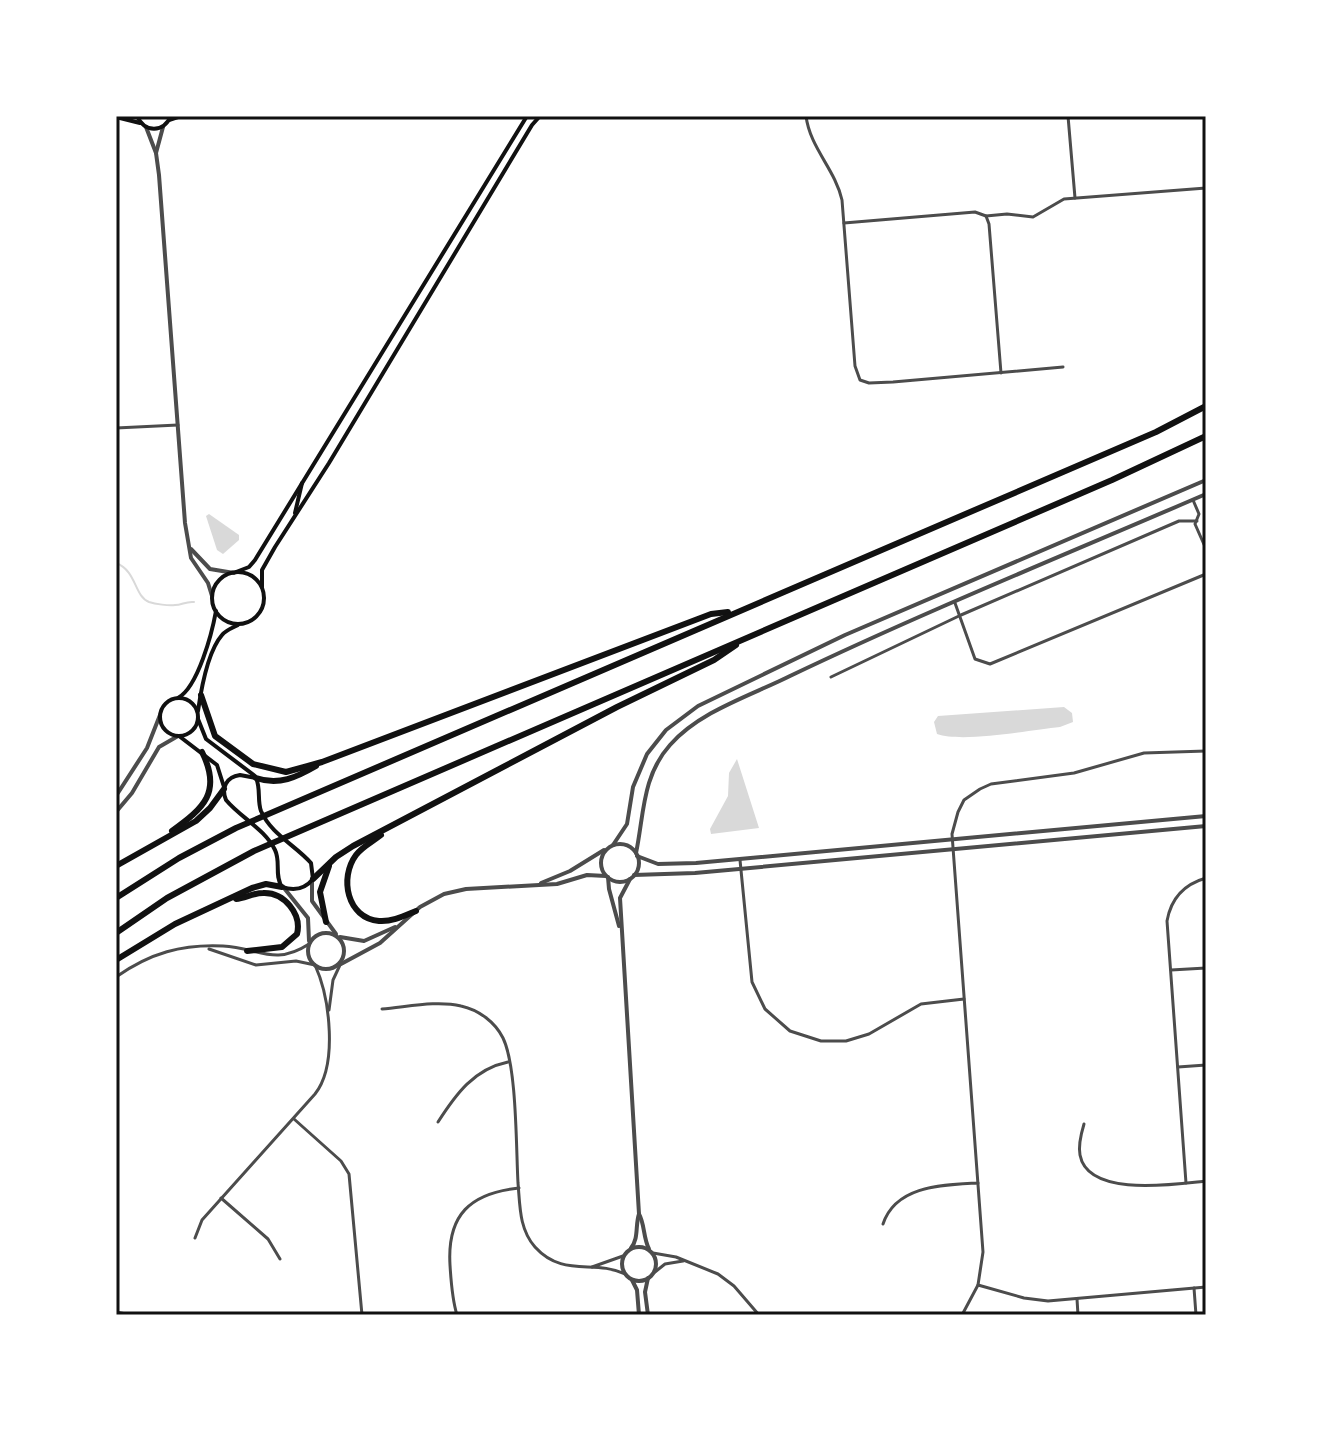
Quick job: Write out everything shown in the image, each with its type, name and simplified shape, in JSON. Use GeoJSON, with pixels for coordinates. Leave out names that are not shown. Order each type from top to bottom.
{"type":"FeatureCollection","features":[{"type":"Feature","properties":{"kind":"highway"},"geometry":{"type":"LineString","coordinates":[[116,898],[179,858],[280,808],[1156,432],[1206,406]]}},
{"type":"Feature","properties":{"kind":"highway"},"geometry":{"type":"LineString","coordinates":[[116,933],[167,898],[297,831],[1112,480],[1206,436]]}},
{"type":"Feature","properties":{"kind":"highway"},"geometry":{"type":"LineString","coordinates":[[201,695],[215,736],[253,764],[286,772],[322,762],[711,614],[737,611]]}},
{"type":"Feature","properties":{"kind":"highway"},"geometry":{"type":"LineString","coordinates":[[312,880],[332,860],[396,823],[636,697],[714,660],[749,637]]}},
{"type":"Feature","properties":{"kind":"highway"},"geometry":{"type":"LineString","coordinates":[[163,838],[194,814],[209,795],[211,776],[202,752]]}},
{"type":"Feature","properties":{"kind":"highway"},"geometry":{"type":"LineString","coordinates":[[256,778],[269,782],[286,781],[322,762]]}},
{"type":"Feature","properties":{"kind":"highway"},"geometry":{"type":"LineString","coordinates":[[116,866],[200,818],[224,789]]}},
{"type":"Feature","properties":{"kind":"highway"},"geometry":{"type":"LineString","coordinates":[[396,823],[357,854],[348,872],[347,891],[356,909],[373,920],[389,921],[416,911]]}},
{"type":"Feature","properties":{"kind":"highway"},"geometry":{"type":"LineString","coordinates":[[326,922],[320,889],[332,860]]}},
{"type":"Feature","properties":{"kind":"highway"},"geometry":{"type":"LineString","coordinates":[[116,960],[164,930],[259,886],[283,888]]}},
{"type":"Feature","properties":{"kind":"highway"},"geometry":{"type":"LineString","coordinates":[[225,901],[268,893],[284,900],[296,915],[299,928],[291,942],[277,949],[247,951]]}},
{"type":"Feature","properties":{"kind":"main road"},"geometry":{"type":"LineString","coordinates":[[137,116],[140,123]]}},
{"type":"Feature","properties":{"kind":"main road"},"geometry":{"type":"LineString","coordinates":[[116,117],[154,129],[163,127],[170,118],[181,116]]}},
{"type":"Feature","properties":{"kind":"main road"},"geometry":{"type":"LineString","coordinates":[[176,699],[190,702],[206,739],[256,778],[264,815],[287,843],[310,862],[312,880],[300,889],[283,888],[278,878],[274,849],[263,834],[228,804],[220,769],[202,752],[164,728],[160,715],[164,706],[186,693],[192,684],[213,627],[216,611],[212,596],[221,579],[254,562],[527,116]]}},
{"type":"Feature","properties":{"kind":"main road"},"geometry":{"type":"LineString","coordinates":[[178,736],[194,729],[219,639],[225,632],[251,621],[260,612],[264,601],[263,567],[526,134],[540,116]]}},
{"type":"Feature","properties":{"kind":"main road"},"geometry":{"type":"LineString","coordinates":[[360,386],[371,392]]}},
{"type":"Feature","properties":{"kind":"main road"},"geometry":{"type":"LineString","coordinates":[[296,515],[294,510],[302,481]]}},
{"type":"Feature","properties":{"kind":"main road"},"geometry":{"type":"LineString","coordinates":[[235,572],[249,575],[262,587]]}},
{"type":"Feature","properties":{"kind":"main road"},"geometry":{"type":"LineString","coordinates":[[216,611],[226,621],[240,624]]}},
{"type":"Feature","properties":{"kind":"main road"},"geometry":{"type":"LineString","coordinates":[[224,789],[228,780],[235,775],[256,778]]}},
{"type":"Feature","properties":{"kind":"street"},"geometry":{"type":"LineString","coordinates":[[806,116],[814,142],[838,182],[855,366],[860,380],[869,383],[893,382],[1063,367]]}},
{"type":"Feature","properties":{"kind":"street"},"geometry":{"type":"LineString","coordinates":[[1068,116],[1075,198]]}},
{"type":"Feature","properties":{"kind":"street"},"geometry":{"type":"LineString","coordinates":[[146,127],[156,153],[185,523],[191,558],[208,583],[212,596]]}},
{"type":"Feature","properties":{"kind":"street"},"geometry":{"type":"LineString","coordinates":[[156,153],[163,127]]}},
{"type":"Feature","properties":{"kind":"street"},"geometry":{"type":"LineString","coordinates":[[844,223],[975,212],[986,216],[1007,214],[1033,217],[1064,199],[1206,188]]}},
{"type":"Feature","properties":{"kind":"street"},"geometry":{"type":"LineString","coordinates":[[986,216],[1001,373]]}},
{"type":"Feature","properties":{"kind":"street"},"geometry":{"type":"LineString","coordinates":[[116,428],[178,425]]}},
{"type":"Feature","properties":{"kind":"street"},"geometry":{"type":"LineString","coordinates":[[620,928],[601,861],[627,824],[633,787],[647,754],[666,730],[698,706],[845,635],[1206,480]]}},
{"type":"Feature","properties":{"kind":"street"},"geometry":{"type":"LineString","coordinates":[[655,1272],[657,1264],[639,1214],[620,897],[638,866],[645,794],[665,751],[689,727],[823,660],[1206,494]]}},
{"type":"Feature","properties":{"kind":"street"},"geometry":{"type":"LineString","coordinates":[[1193,500],[1199,514],[1195,524],[1206,549]]}},
{"type":"Feature","properties":{"kind":"street"},"geometry":{"type":"LineString","coordinates":[[1199,514],[1206,515]]}},
{"type":"Feature","properties":{"kind":"street"},"geometry":{"type":"LineString","coordinates":[[831,677],[961,615],[1179,521],[1197,521]]}},
{"type":"Feature","properties":{"kind":"street"},"geometry":{"type":"LineString","coordinates":[[190,548],[207,567],[235,572]]}},
{"type":"Feature","properties":{"kind":"street"},"geometry":{"type":"LineString","coordinates":[[955,603],[975,659],[990,664],[1206,574]]}},
{"type":"Feature","properties":{"kind":"street"},"geometry":{"type":"LineString","coordinates":[[116,796],[147,748],[160,715]]}},
{"type":"Feature","properties":{"kind":"street"},"geometry":{"type":"LineString","coordinates":[[116,812],[132,793],[159,747],[178,736]]}},
{"type":"Feature","properties":{"kind":"street"},"geometry":{"type":"LineString","coordinates":[[962,1315],[978,1285],[983,1252],[953,825],[964,800],[991,784],[1074,773],[1144,753],[1206,751]]}},
{"type":"Feature","properties":{"kind":"street"},"geometry":{"type":"LineString","coordinates":[[205,948],[256,965],[297,961],[328,970],[380,943],[416,911],[453,892],[557,884],[587,875],[607,876],[620,881],[632,877],[740,869],[1206,816]]}},
{"type":"Feature","properties":{"kind":"street"},"geometry":{"type":"LineString","coordinates":[[541,883],[570,871],[611,846],[625,844],[637,854],[661,864],[1206,826]]}},
{"type":"Feature","properties":{"kind":"street"},"geometry":{"type":"LineString","coordinates":[[740,859],[752,982],[765,1009],[790,1031],[812,1040],[846,1041],[869,1034],[921,1004],[964,999]]}},
{"type":"Feature","properties":{"kind":"street"},"geometry":{"type":"LineString","coordinates":[[1186,1183],[1167,928],[1170,908],[1184,888],[1206,878]]}},
{"type":"Feature","properties":{"kind":"street"},"geometry":{"type":"LineString","coordinates":[[195,1238],[202,1220],[325,1079],[333,980],[344,951],[338,936],[312,901],[312,880]]}},
{"type":"Feature","properties":{"kind":"street"},"geometry":{"type":"LineString","coordinates":[[283,888],[309,920],[309,957],[323,983],[329,1010]]}},
{"type":"Feature","properties":{"kind":"street"},"geometry":{"type":"LineString","coordinates":[[116,977],[157,953],[183,948],[225,946],[266,956],[277,955],[296,951],[321,933],[350,941],[364,941],[398,926]]}},
{"type":"Feature","properties":{"kind":"street"},"geometry":{"type":"LineString","coordinates":[[1171,970],[1206,968]]}},
{"type":"Feature","properties":{"kind":"street"},"geometry":{"type":"LineString","coordinates":[[382,1009],[449,1004],[473,1010],[494,1024],[502,1037],[509,1062],[522,1224],[535,1247],[557,1263],[577,1268],[592,1267],[623,1256],[631,1248],[637,1237],[639,1214]]}},
{"type":"Feature","properties":{"kind":"street"},"geometry":{"type":"LineString","coordinates":[[438,1122],[474,1076],[486,1068],[509,1062]]}},
{"type":"Feature","properties":{"kind":"street"},"geometry":{"type":"LineString","coordinates":[[1177,1067],[1206,1065]]}},
{"type":"Feature","properties":{"kind":"street"},"geometry":{"type":"LineString","coordinates":[[293,1118],[341,1161],[352,1182],[362,1315]]}},
{"type":"Feature","properties":{"kind":"street"},"geometry":{"type":"LineString","coordinates":[[1084,1124],[1080,1159],[1086,1168],[1098,1176],[1130,1186],[1206,1181]]}},
{"type":"Feature","properties":{"kind":"street"},"geometry":{"type":"LineString","coordinates":[[883,1224],[890,1208],[909,1195],[931,1187],[978,1183]]}},
{"type":"Feature","properties":{"kind":"street"},"geometry":{"type":"LineString","coordinates":[[457,1315],[451,1287],[449,1250],[457,1220],[481,1196],[496,1190],[519,1188]]}},
{"type":"Feature","properties":{"kind":"street"},"geometry":{"type":"LineString","coordinates":[[221,1198],[268,1239],[280,1259]]}},
{"type":"Feature","properties":{"kind":"street"},"geometry":{"type":"LineString","coordinates":[[631,1248],[640,1246],[707,1268],[727,1280],[759,1315]]}},
{"type":"Feature","properties":{"kind":"street"},"geometry":{"type":"LineString","coordinates":[[623,1256],[621,1265],[638,1293],[639,1315]]}},
{"type":"Feature","properties":{"kind":"street"},"geometry":{"type":"LineString","coordinates":[[632,1280],[640,1281],[665,1264],[683,1261]]}},
{"type":"Feature","properties":{"kind":"street"},"geometry":{"type":"LineString","coordinates":[[592,1267],[625,1274]]}},
{"type":"Feature","properties":{"kind":"street"},"geometry":{"type":"LineString","coordinates":[[648,1278],[645,1289],[648,1315]]}},
{"type":"Feature","properties":{"kind":"street"},"geometry":{"type":"LineString","coordinates":[[978,1285],[1036,1301],[1206,1287]]}},
{"type":"Feature","properties":{"kind":"street"},"geometry":{"type":"LineString","coordinates":[[1194,1288],[1196,1315]]}},
{"type":"Feature","properties":{"kind":"street"},"geometry":{"type":"LineString","coordinates":[[1077,1299],[1078,1315]]}},
{"type":"Feature","properties":{"kind":"street"},"geometry":{"type":"LineString","coordinates":[[119,1313],[131,1315]]}},
{"type":"Feature","properties":{"kind":"shaded area"},"geometry":{"type":"Polygon","coordinates":[[[209,514],[239,535],[239,540],[223,554],[217,550],[206,516],[209,514]]]}},
{"type":"Feature","properties":{"kind":"shaded area"},"geometry":{"type":"Polygon","coordinates":[[[1064,707],[1072,713],[1073,722],[1060,727],[997,735],[963,737],[937,734],[934,722],[938,716],[1064,707]]]}},
{"type":"Feature","properties":{"kind":"shaded area"},"geometry":{"type":"Polygon","coordinates":[[[737,759],[759,828],[711,834],[710,829],[728,796],[729,773],[737,759]]]}},
{"type":"Feature","properties":{"kind":"waterway"},"geometry":{"type":"LineString","coordinates":[[116,563],[128,572],[140,594],[149,602],[162,605],[194,602]]}}]}
